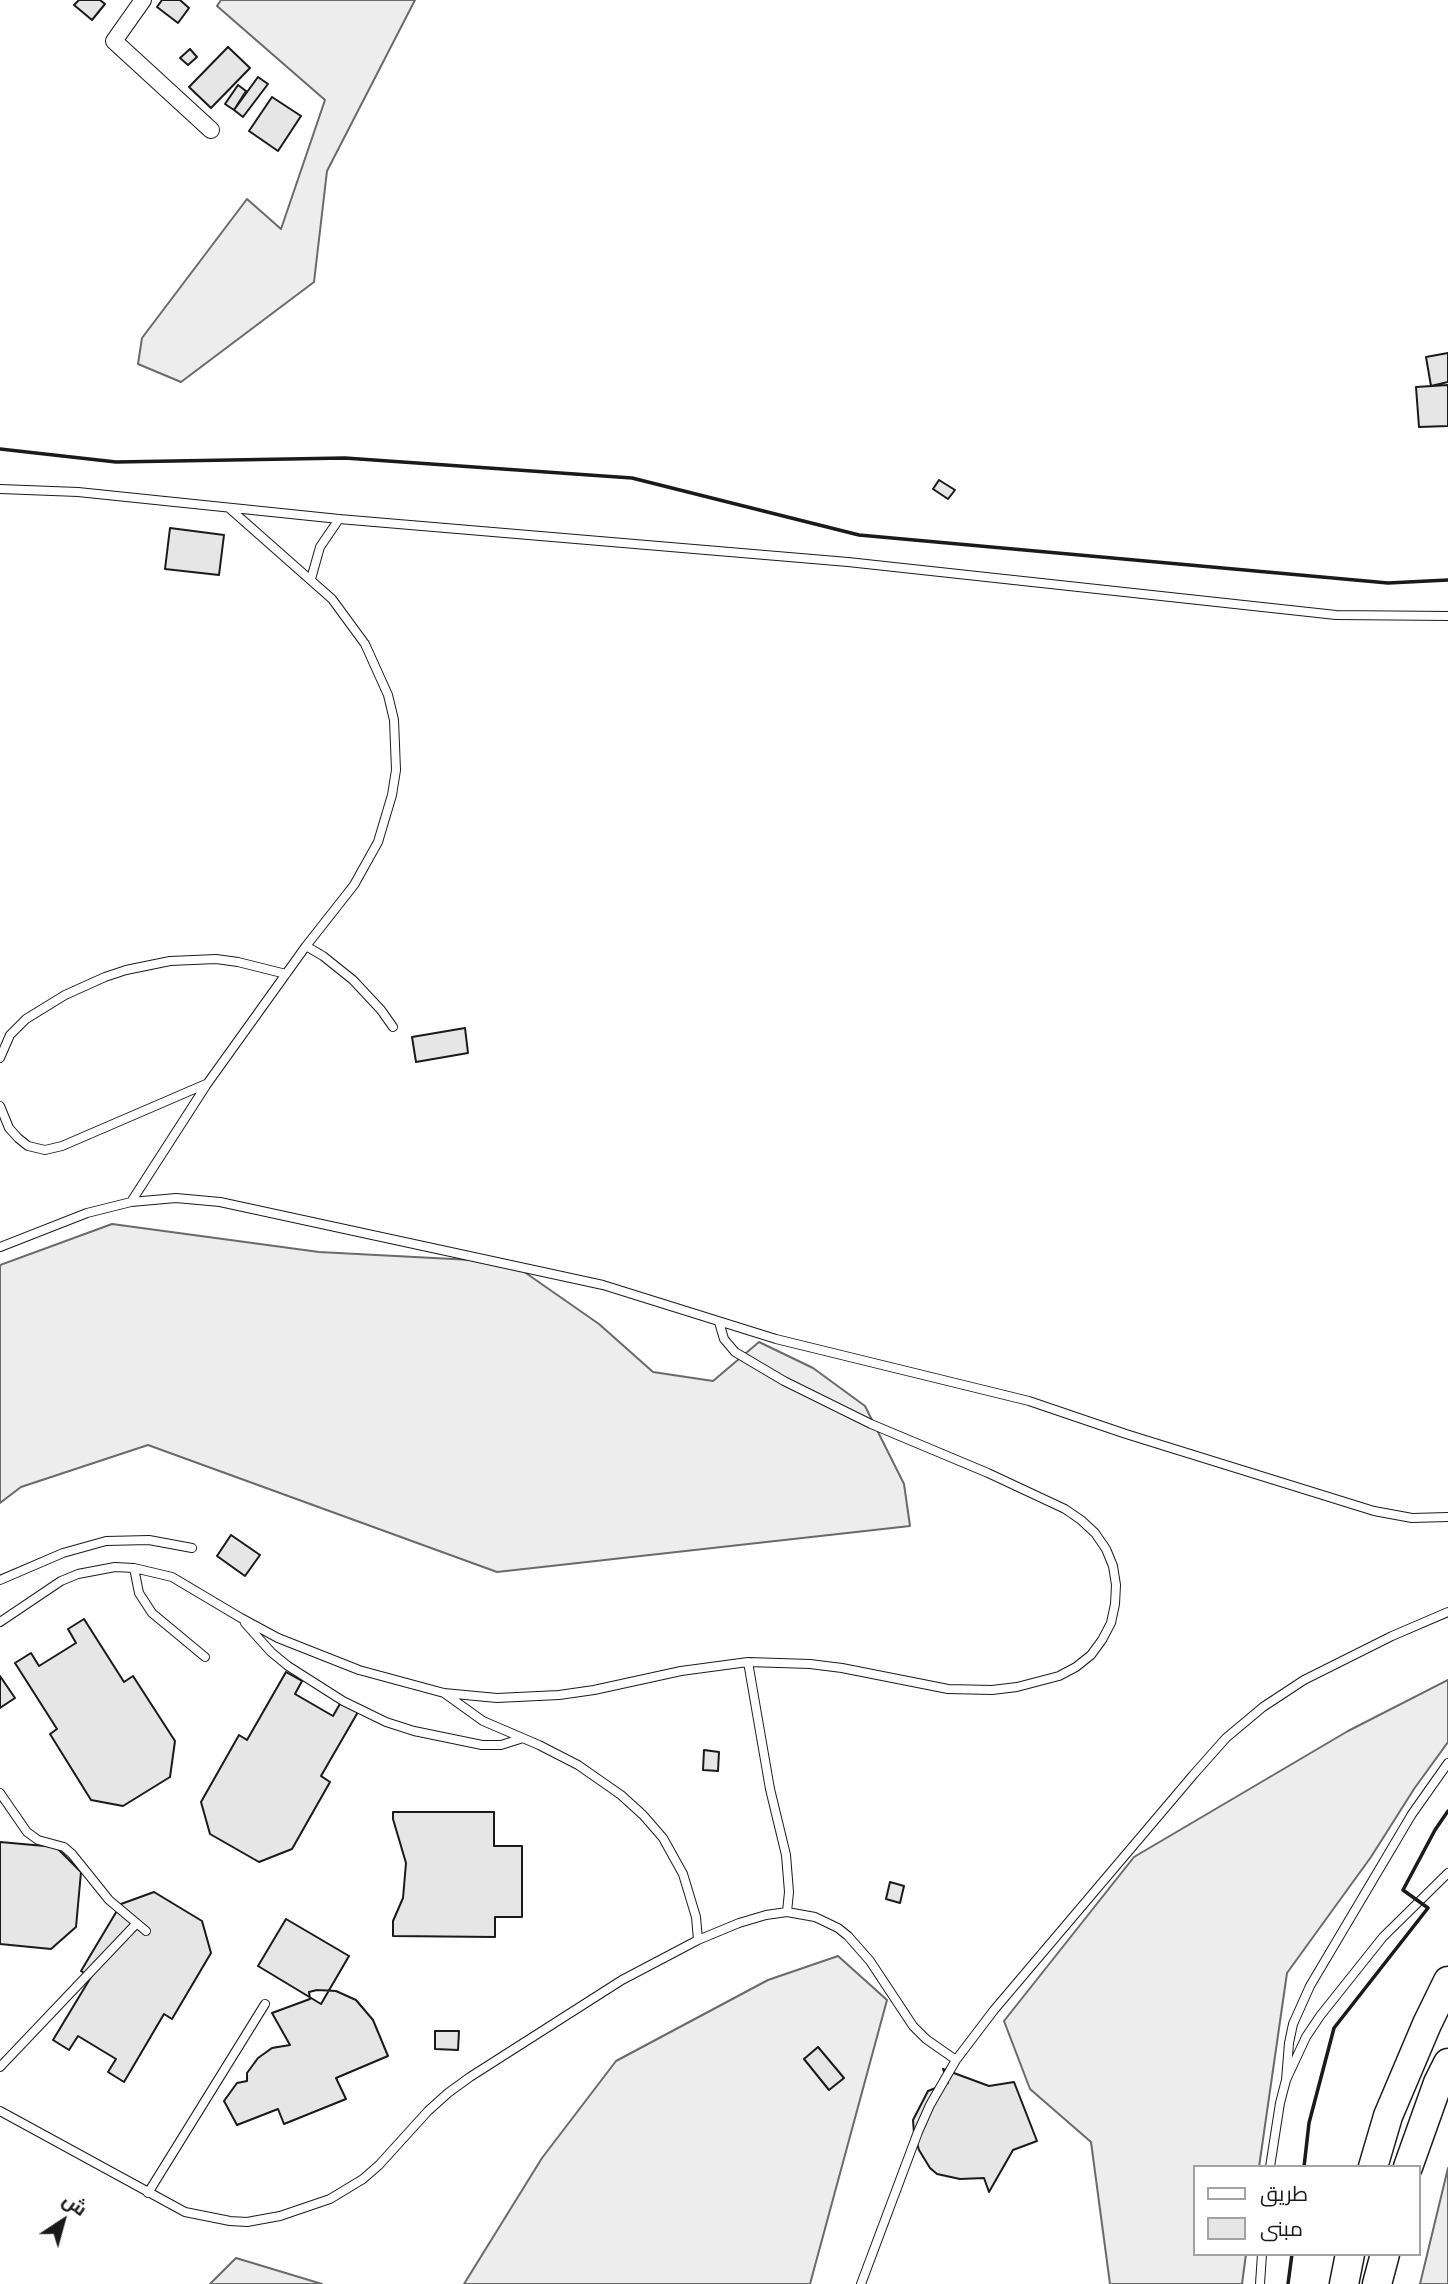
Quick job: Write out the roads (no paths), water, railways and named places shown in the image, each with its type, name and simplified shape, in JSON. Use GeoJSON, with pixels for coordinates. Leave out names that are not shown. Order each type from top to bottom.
{"type":"FeatureCollection","features":[{"type":"Feature","properties":{"kind":"highway"},"geometry":{"type":"LineString","coordinates":[[1374,2165],[1388,2116],[1448,1981]]}},
{"type":"Feature","properties":{"kind":"highway"},"geometry":{"type":"LineString","coordinates":[[1409,2165],[1438,2082],[1448,2063]]}},
{"type":"Feature","properties":{"kind":"highway"},"geometry":{"type":"LineString","coordinates":[[1344,2284],[1350,2256]]}},
{"type":"Feature","properties":{"kind":"highway"},"geometry":{"type":"LineString","coordinates":[[1377,2284],[1384,2256]]}},
{"type":"Feature","properties":{"kind":"street"},"geometry":{"type":"LineString","coordinates":[[142,0],[114,41],[211,130]]}},
{"type":"Feature","properties":{"kind":"lane"},"geometry":{"type":"LineString","coordinates":[[0,489],[78,492],[339,519],[848,562],[1336,615],[1448,616]]}},
{"type":"Feature","properties":{"kind":"lane"},"geometry":{"type":"LineString","coordinates":[[131,1202],[207,1084],[306,946],[355,885],[379,842],[393,795],[396,745],[394,720],[388,695],[369,652],[331,598],[228,507]]}},
{"type":"Feature","properties":{"kind":"lane"},"geometry":{"type":"LineString","coordinates":[[311,579],[320,547],[339,519]]}},
{"type":"Feature","properties":{"kind":"lane"},"geometry":{"type":"LineString","coordinates":[[306,946],[353,979],[393,1027]]}},
{"type":"Feature","properties":{"kind":"lane"},"geometry":{"type":"LineString","coordinates":[[0,1058],[10,1035],[26,1019],[75,990],[126,970],[170,961],[216,959],[238,961],[286,974]]}},
{"type":"Feature","properties":{"kind":"lane"},"geometry":{"type":"LineString","coordinates":[[0,1106],[9,1128],[18,1138],[28,1146],[45,1150],[62,1146],[207,1084]]}},
{"type":"Feature","properties":{"kind":"lane"},"geometry":{"type":"LineString","coordinates":[[0,1247],[87,1213],[131,1202],[176,1198],[220,1202],[482,1260],[563,1275],[642,1296],[719,1322],[832,1354],[1029,1401],[1126,1434],[1392,1516],[1432,1519],[1448,1517]]}},
{"type":"Feature","properties":{"kind":"lane"},"geometry":{"type":"LineString","coordinates":[[0,1622],[61,1581],[78,1574],[115,1567],[134,1567],[172,1577],[241,1618],[309,1651],[359,1670],[444,1693],[497,1698],[559,1695],[594,1690],[691,1669],[748,1662],[810,1664],[948,1689],[992,1690],[1017,1687],[1059,1675],[1076,1667],[1091,1655],[1111,1623],[1116,1585],[1113,1566],[1106,1549],[1095,1533],[1081,1520],[1065,1509],[871,1424],[784,1381],[735,1352],[724,1339],[719,1322]]}},
{"type":"Feature","properties":{"kind":"lane"},"geometry":{"type":"LineString","coordinates":[[0,1580],[63,1553],[106,1541],[149,1540],[192,1548]]}},
{"type":"Feature","properties":{"kind":"lane"},"geometry":{"type":"LineString","coordinates":[[134,1567],[139,1593],[152,1613],[205,1657]]}},
{"type":"Feature","properties":{"kind":"lane"},"geometry":{"type":"LineString","coordinates":[[861,2284],[918,2132],[956,2060],[994,2010],[1226,1738],[1263,1707],[1304,1680],[1392,1636],[1448,1612]]}},
{"type":"Feature","properties":{"kind":"lane"},"geometry":{"type":"LineString","coordinates":[[241,1618],[263,1644],[288,1666],[343,1701],[386,1722],[414,1731],[482,1745],[501,1745],[520,1739]]}},
{"type":"Feature","properties":{"kind":"lane"},"geometry":{"type":"LineString","coordinates":[[748,1662],[770,1789],[786,1855],[789,1892],[787,1912]]}},
{"type":"Feature","properties":{"kind":"lane"},"geometry":{"type":"LineString","coordinates":[[444,1693],[483,1721],[559,1754],[587,1771],[621,1795],[650,1823],[663,1838],[683,1874],[696,1917],[698,1940]]}},
{"type":"Feature","properties":{"kind":"lane"},"geometry":{"type":"LineString","coordinates":[[1286,2080],[1293,2024],[1310,1986],[1412,1814],[1448,1763]]}},
{"type":"Feature","properties":{"kind":"lane"},"geometry":{"type":"LineString","coordinates":[[0,1793],[27,1832],[38,1839],[57,1844],[72,1854],[109,1900],[146,1931]]}},
{"type":"Feature","properties":{"kind":"lane"},"geometry":{"type":"LineString","coordinates":[[1270,2165],[1286,2080],[1294,2060],[1320,2016],[1383,1937],[1448,1873]]}},
{"type":"Feature","properties":{"kind":"lane"},"geometry":{"type":"LineString","coordinates":[[0,2111],[185,2212],[247,2222],[280,2216],[330,2199],[363,2179],[428,2111],[470,2077],[622,1980],[698,1940],[739,1923],[787,1912],[815,1917],[848,1936],[870,1961],[913,2026],[956,2060]]}},
{"type":"Feature","properties":{"kind":"lane"},"geometry":{"type":"LineString","coordinates":[[0,2067],[136,1924]]}},
{"type":"Feature","properties":{"kind":"lane"},"geometry":{"type":"LineString","coordinates":[[148,2193],[265,2004]]}},
{"type":"Feature","properties":{"kind":"lane"},"geometry":{"type":"LineString","coordinates":[[1259,2284],[1262,2256]]}}]}
